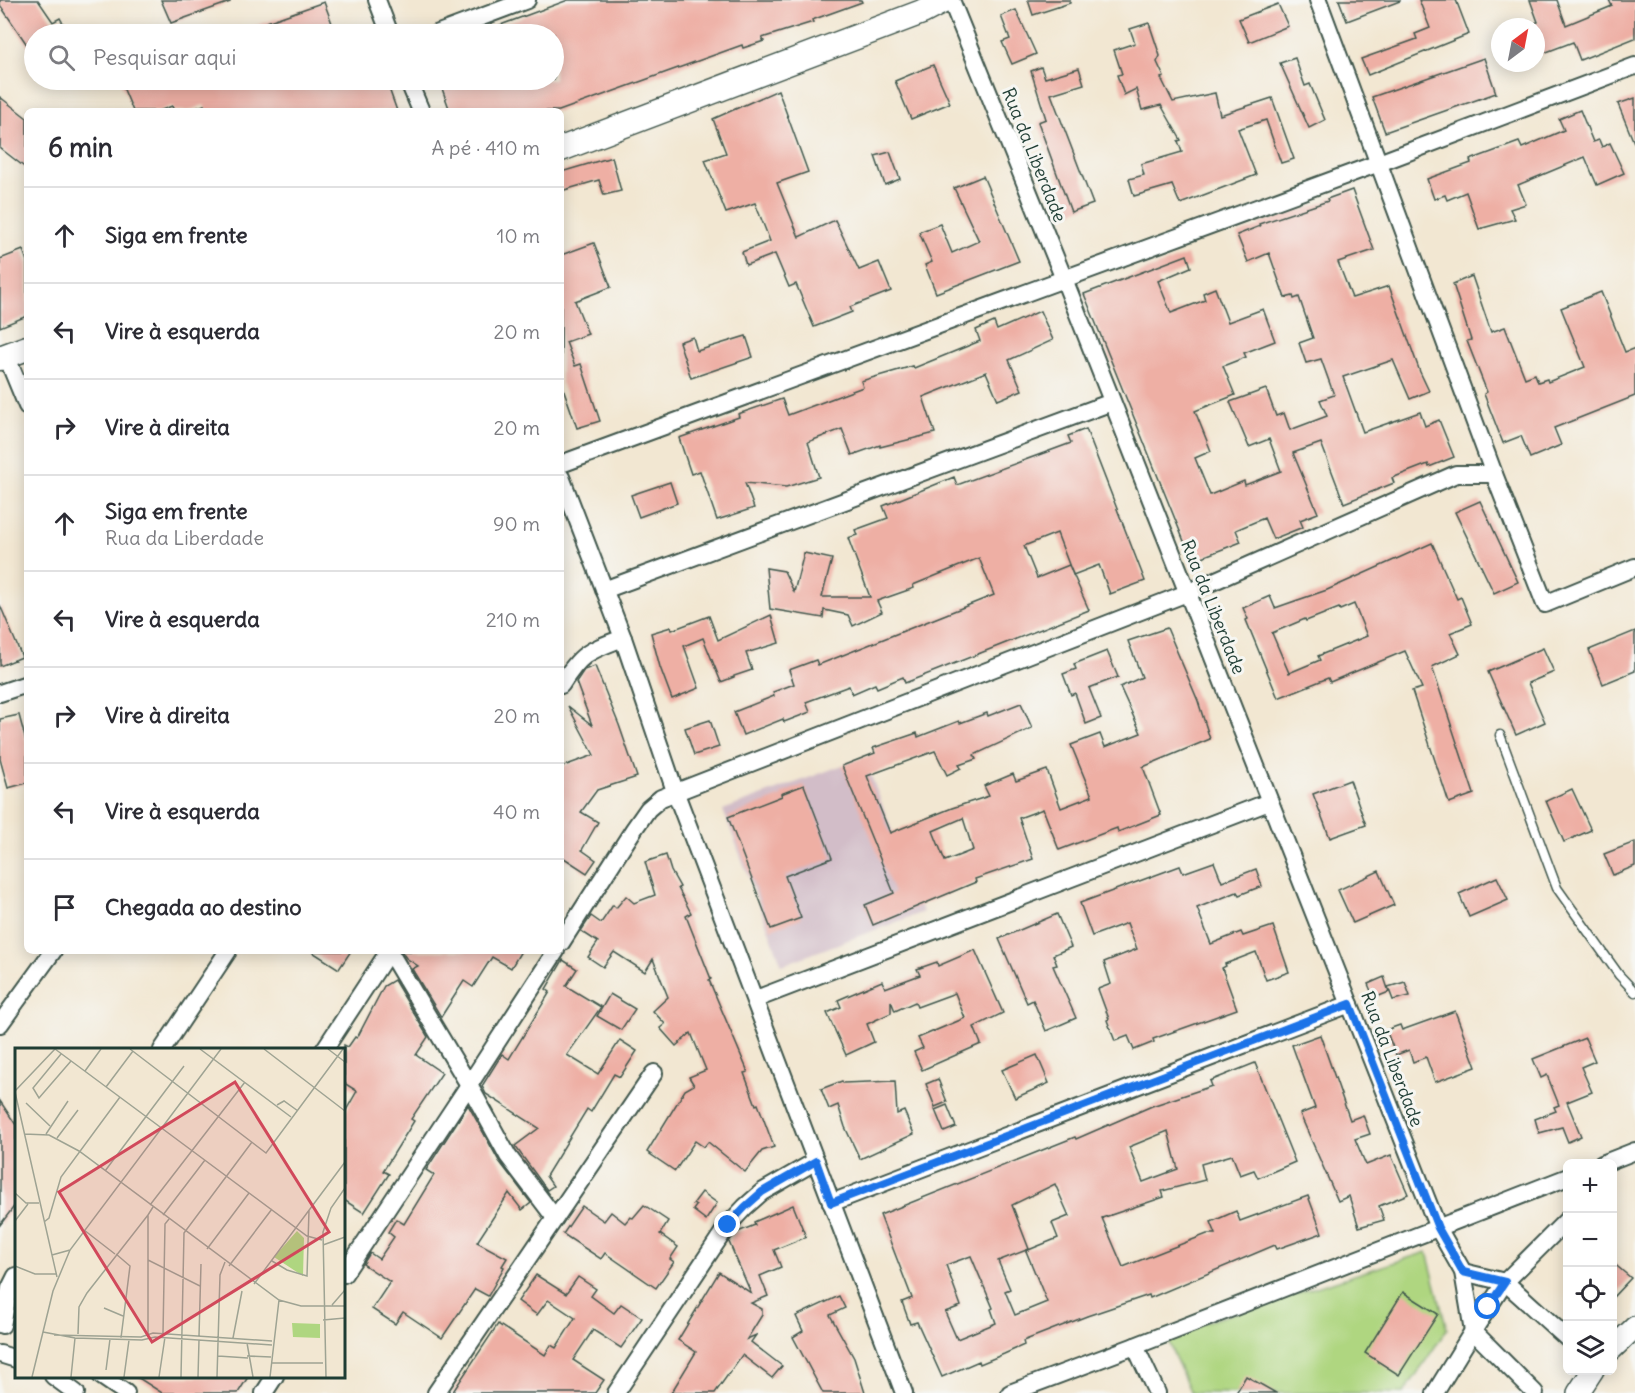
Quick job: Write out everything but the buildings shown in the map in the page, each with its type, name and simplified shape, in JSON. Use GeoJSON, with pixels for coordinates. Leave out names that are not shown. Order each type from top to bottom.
{"type":"FeatureCollection","features":[{"type":"Feature","properties":{"kind":"main road"},"geometry":{"type":"LineString","coordinates":[[564,148],[922,12],[945,0]]}},
{"type":"Feature","properties":{"kind":"street"},"geometry":{"type":"LineString","coordinates":[[377,0],[386,24]]}},
{"type":"Feature","properties":{"kind":"street"},"geometry":{"type":"LineString","coordinates":[[463,24],[527,0]]}},
{"type":"Feature","properties":{"kind":"street","name":"Rua da Liberdade"},"geometry":{"type":"LineString","coordinates":[[951,0],[1064,279],[1438,1228],[1463,1272],[1473,1331]]}},
{"type":"Feature","properties":{"kind":"street"},"geometry":{"type":"LineString","coordinates":[[1318,0],[1494,474],[1545,604],[1635,567]]}},
{"type":"Feature","properties":{"kind":"street"},"geometry":{"type":"LineString","coordinates":[[564,463],[1635,66]]}},
{"type":"Feature","properties":{"kind":"street"},"geometry":{"type":"LineString","coordinates":[[412,90],[420,108]]}},
{"type":"Feature","properties":{"kind":"street"},"geometry":{"type":"LineString","coordinates":[[11,353],[24,396]]}},
{"type":"Feature","properties":{"kind":"street"},"geometry":{"type":"LineString","coordinates":[[604,590],[1112,402]]}},
{"type":"Feature","properties":{"kind":"street"},"geometry":{"type":"LineString","coordinates":[[564,937],[648,809],[661,798],[675,791],[1187,593],[1456,474],[1494,474]]}},
{"type":"Feature","properties":{"kind":"street"},"geometry":{"type":"LineString","coordinates":[[564,490],[623,638],[675,791],[904,1393]]}},
{"type":"Feature","properties":{"kind":"street"},"geometry":{"type":"LineString","coordinates":[[564,680],[576,661],[595,649],[623,638]]}},
{"type":"Feature","properties":{"kind":"street"},"geometry":{"type":"LineString","coordinates":[[0,693],[24,685]]}},
{"type":"Feature","properties":{"kind":"street"},"geometry":{"type":"LineString","coordinates":[[756,999],[1269,802]]}},
{"type":"Feature","properties":{"kind":"street"},"geometry":{"type":"LineString","coordinates":[[0,1024],[51,954]]}},
{"type":"Feature","properties":{"kind":"street"},"geometry":{"type":"LineString","coordinates":[[163,1048],[226,954]]}},
{"type":"Feature","properties":{"kind":"street"},"geometry":{"type":"LineString","coordinates":[[325,1048],[387,954]]}},
{"type":"Feature","properties":{"kind":"street"},"geometry":{"type":"LineString","coordinates":[[391,954],[469,1085],[508,1156],[555,1218]]}},
{"type":"Feature","properties":{"kind":"street"},"geometry":{"type":"LineString","coordinates":[[345,1272],[554,954]]}},
{"type":"Feature","properties":{"kind":"street"},"geometry":{"type":"LineString","coordinates":[[831,1203],[1350,1004]]}},
{"type":"Feature","properties":{"kind":"street"},"geometry":{"type":"LineString","coordinates":[[436,1393],[654,1073]]}},
{"type":"Feature","properties":{"kind":"street"},"geometry":{"type":"LineString","coordinates":[[1615,1159],[1635,1151]]}},
{"type":"Feature","properties":{"kind":"street"},"geometry":{"type":"LineString","coordinates":[[616,1393],[728,1225],[762,1192],[816,1161]]}},
{"type":"Feature","properties":{"kind":"street"},"geometry":{"type":"LineString","coordinates":[[1010,1393],[1563,1179]]}},
{"type":"Feature","properties":{"kind":"street"},"geometry":{"type":"LineString","coordinates":[[1435,1393],[1505,1282],[1563,1224]]}},
{"type":"Feature","properties":{"kind":"street"},"geometry":{"type":"LineString","coordinates":[[1463,1272],[1505,1282],[1563,1334]]}},
{"type":"Feature","properties":{"kind":"street"},"geometry":{"type":"LineString","coordinates":[[6,1326],[10,1288],[15,1278]]}},
{"type":"Feature","properties":{"kind":"street"},"geometry":{"type":"LineString","coordinates":[[1617,1344],[1635,1327]]}},
{"type":"Feature","properties":{"kind":"street"},"geometry":{"type":"LineString","coordinates":[[1473,1331],[1535,1393]]}},
{"type":"Feature","properties":{"kind":"street"},"geometry":{"type":"LineString","coordinates":[[1135,1346],[1157,1393]]}},
{"type":"Feature","properties":{"kind":"street"},"geometry":{"type":"LineString","coordinates":[[0,1354],[15,1359]]}},
{"type":"Feature","properties":{"kind":"street"},"geometry":{"type":"LineString","coordinates":[[1578,1393],[1590,1375]]}},
{"type":"Feature","properties":{"kind":"street"},"geometry":{"type":"LineString","coordinates":[[54,1378],[76,1393]]}},
{"type":"Feature","properties":{"kind":"street"},"geometry":{"type":"LineString","coordinates":[[105,1378],[126,1393]]}},
{"type":"Feature","properties":{"kind":"street"},"geometry":{"type":"LineString","coordinates":[[264,1393],[274,1378]]}},
{"type":"Feature","properties":{"kind":"lane"},"geometry":{"type":"LineString","coordinates":[[1500,735],[1557,888],[1619,975],[1635,992]]}},
{"type":"Feature","properties":{"kind":"shaded area"},"geometry":{"type":"Polygon","coordinates":[[[864,757],[923,912],[782,965],[723,810],[864,757]]]}},
{"type":"Feature","properties":{"kind":"green space"},"geometry":{"type":"Polygon","coordinates":[[[1427,1252],[1447,1329],[1404,1393],[1191,1393],[1165,1335],[1427,1252]]]}},
{"type":"Feature","properties":{"kind":"route"},"geometry":{"type":"LineString","coordinates":[[728,1225],[762,1192],[816,1161],[831,1203],[1350,1004],[1438,1228],[1463,1272],[1505,1282],[1488,1307]]}}]}
